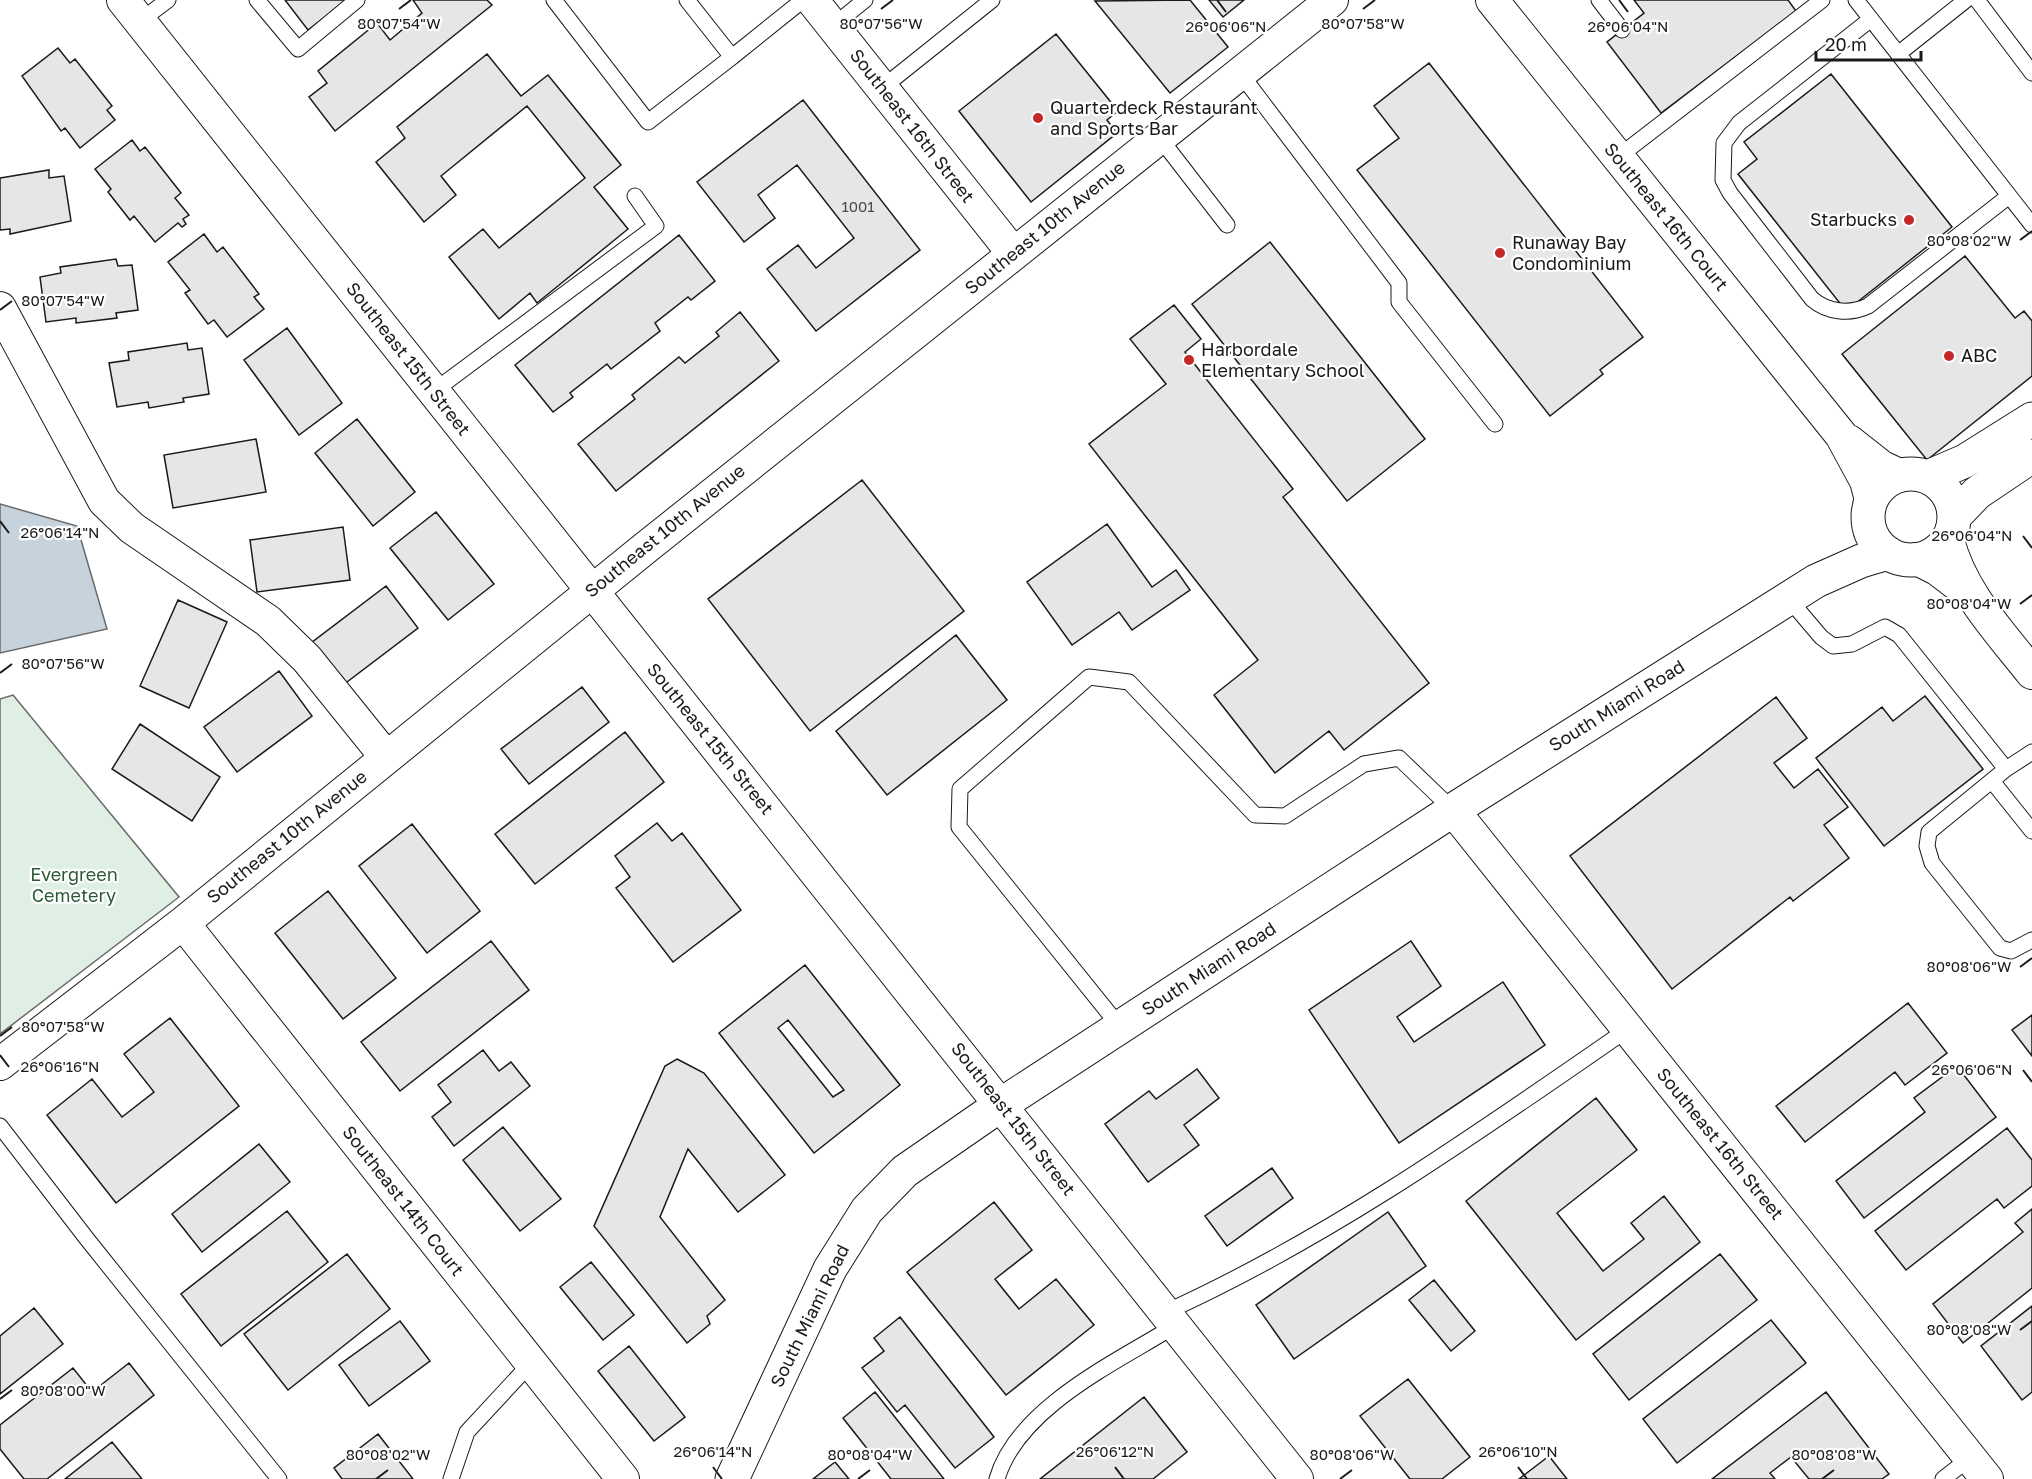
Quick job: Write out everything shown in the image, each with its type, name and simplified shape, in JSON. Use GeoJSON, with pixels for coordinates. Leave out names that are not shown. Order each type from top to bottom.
{"type":"FeatureCollection","features":[{"type":"Feature","properties":{"kind":"street","name":"Southeast 16th Street"},"geometry":{"type":"LineString","coordinates":[[812,0],[1012,253]]}},
{"type":"Feature","properties":{"kind":"street","name":"Southeast 10th Avenue"},"geometry":{"type":"LineString","coordinates":[[0,1064],[183,923],[591,591],[1332,0]]}},
{"type":"Feature","properties":{"kind":"street","name":"Southeast 16th Court"},"geometry":{"type":"LineString","coordinates":[[1492,0],[1841,435],[1866,481],[1870,511]]}},
{"type":"Feature","properties":{"kind":"street","name":"Southeast 15th Street"},"geometry":{"type":"LineString","coordinates":[[131,11],[1002,1104],[1297,1479]]}},
{"type":"Feature","properties":{"kind":"street"},"geometry":{"type":"LineString","coordinates":[[0,308],[104,501],[132,528],[268,621],[307,659],[386,757]]}},
{"type":"Feature","properties":{"kind":"street"},"geometry":{"type":"LineString","coordinates":[[1971,595],[1937,568],[1903,556],[1873,537],[1870,511],[1881,485],[1965,461],[2032,419]]}},
{"type":"Feature","properties":{"kind":"street","name":"Southeast 16th Court"},"geometry":{"type":"LineString","coordinates":[[1841,435],[1882,467],[1914,476]]}},
{"type":"Feature","properties":{"kind":"street"},"geometry":{"type":"LineString","coordinates":[[1903,556],[1938,551],[1977,493],[2032,456]]}},
{"type":"Feature","properties":{"kind":"street"},"geometry":{"type":"LineString","coordinates":[[1914,476],[1942,487],[1950,498],[1953,562],[1971,595],[2032,673]]}},
{"type":"Feature","properties":{"kind":"street","name":"South Miami Road"},"geometry":{"type":"LineString","coordinates":[[1816,581],[1870,511]]}},
{"type":"Feature","properties":{"kind":"street","name":"South Miami Road"},"geometry":{"type":"LineString","coordinates":[[732,1479],[830,1269],[867,1210],[905,1171],[1002,1104],[1452,810],[1788,598],[1816,581],[1861,561],[1903,556]]}},
{"type":"Feature","properties":{"kind":"street","name":"Southeast 16th Street"},"geometry":{"type":"LineString","coordinates":[[1452,810],[1978,1469]]}},
{"type":"Feature","properties":{"kind":"street","name":"Southeast 14th Court"},"geometry":{"type":"LineString","coordinates":[[183,923],[623,1479]]}},
{"type":"Feature","properties":{"kind":"lane"},"geometry":{"type":"LineString","coordinates":[[131,11],[168,0]]}},
{"type":"Feature","properties":{"kind":"lane"},"geometry":{"type":"LineString","coordinates":[[257,0],[298,49],[357,0]]}},
{"type":"Feature","properties":{"kind":"lane"},"geometry":{"type":"LineString","coordinates":[[554,0],[648,122],[803,0]]}},
{"type":"Feature","properties":{"kind":"lane"},"geometry":{"type":"LineString","coordinates":[[687,0],[732,57]]}},
{"type":"Feature","properties":{"kind":"lane"},"geometry":{"type":"LineString","coordinates":[[833,26],[865,0]]}},
{"type":"Feature","properties":{"kind":"lane"},"geometry":{"type":"LineString","coordinates":[[882,88],[992,0]]}},
{"type":"Feature","properties":{"kind":"lane"},"geometry":{"type":"LineString","coordinates":[[1599,0],[1622,30]]}},
{"type":"Feature","properties":{"kind":"lane"},"geometry":{"type":"LineString","coordinates":[[1618,157],[1679,104],[1822,0]]}},
{"type":"Feature","properties":{"kind":"lane"},"geometry":{"type":"LineString","coordinates":[[1856,0],[2032,225]]}},
{"type":"Feature","properties":{"kind":"lane"},"geometry":{"type":"LineString","coordinates":[[1898,54],[1966,0]]}},
{"type":"Feature","properties":{"kind":"lane"},"geometry":{"type":"LineString","coordinates":[[1977,0],[2032,73]]}},
{"type":"Feature","properties":{"kind":"lane"},"geometry":{"type":"LineString","coordinates":[[1871,19],[1739,123],[1724,143],[1723,180],[1730,193],[1812,299],[1822,308],[1855,312],[1868,306],[2010,196]]}},
{"type":"Feature","properties":{"kind":"lane"},"geometry":{"type":"LineString","coordinates":[[1240,73],[1399,283],[1399,302],[1495,424]]}},
{"type":"Feature","properties":{"kind":"lane"},"geometry":{"type":"LineString","coordinates":[[1159,137],[1227,225]]}},
{"type":"Feature","properties":{"kind":"lane"},"geometry":{"type":"LineString","coordinates":[[434,391],[656,226],[635,196]]}},
{"type":"Feature","properties":{"kind":"lane"},"geometry":{"type":"LineString","coordinates":[[1788,598],[1821,637],[1833,646],[1852,644],[1885,627],[1899,635],[2006,769]]}},
{"type":"Feature","properties":{"kind":"lane"},"geometry":{"type":"LineString","coordinates":[[1120,1027],[958,827],[960,789],[1089,677],[1130,682],[1255,815],[1285,816],[1364,764],[1399,758],[1452,810]]}},
{"type":"Feature","properties":{"kind":"lane"},"geometry":{"type":"LineString","coordinates":[[2032,752],[2006,769],[1929,832],[1927,846],[1932,863],[2000,948],[2011,951],[2032,940]]}},
{"type":"Feature","properties":{"kind":"lane"},"geometry":{"type":"LineString","coordinates":[[1992,781],[2032,831]]}},
{"type":"Feature","properties":{"kind":"lane"},"geometry":{"type":"LineString","coordinates":[[997,1479],[1017,1441],[1050,1406],[1171,1319],[1308,1239],[1458,1146],[1628,1029]]}},
{"type":"Feature","properties":{"kind":"lane"},"geometry":{"type":"LineString","coordinates":[[0,1126],[87,1239],[279,1479]]}},
{"type":"Feature","properties":{"kind":"lane"},"geometry":{"type":"LineString","coordinates":[[451,1479],[467,1432],[531,1364]]}},
{"type":"Feature","properties":{"kind":"lane"},"geometry":{"type":"LineString","coordinates":[[1943,1479],[1978,1469]]}},
{"type":"Feature","properties":{"kind":"green space","name":"Evergreen Cemetery"},"geometry":{"type":"Polygon","coordinates":[[[13,695],[179,897],[0,1034],[0,699],[13,695]]]}},
{"type":"Feature","properties":{"kind":"shaded area"},"geometry":{"type":"Polygon","coordinates":[[[0,504],[77,526],[107,629],[0,653],[0,504]]]}},
{"type":"Feature","properties":{"kind":"building"},"geometry":{"type":"Polygon","coordinates":[[[285,0],[347,0],[308,30],[285,0]]]}},
{"type":"Feature","properties":{"kind":"building"},"geometry":{"type":"Polygon","coordinates":[[[413,0],[487,0],[492,5],[335,131],[309,97],[327,83],[318,71],[377,23],[390,40],[422,13],[413,0]]]}},
{"type":"Feature","properties":{"kind":"building"},"geometry":{"type":"Polygon","coordinates":[[[1190,0],[1228,47],[1170,93],[1095,1],[1190,0]]]}},
{"type":"Feature","properties":{"kind":"building"},"geometry":{"type":"Polygon","coordinates":[[[1209,0],[1244,0],[1223,17],[1209,0]]]}},
{"type":"Feature","properties":{"kind":"building"},"geometry":{"type":"Polygon","coordinates":[[[1634,0],[1788,0],[1796,11],[1661,113],[1607,42],[1644,13],[1634,0]]]}},
{"type":"Feature","properties":{"kind":"building"},"geometry":{"type":"Polygon","coordinates":[[[1056,34],[1118,111],[1107,120],[1117,133],[1031,202],[959,111],[1056,34]]]}},
{"type":"Feature","properties":{"kind":"building"},"geometry":{"type":"Polygon","coordinates":[[[58,48],[70,63],[75,59],[112,106],[107,110],[115,120],[80,148],[65,128],[61,131],[22,76],[58,48]]]}},
{"type":"Feature","properties":{"kind":"building"},"geometry":{"type":"Polygon","coordinates":[[[487,54],[521,96],[548,75],[621,165],[594,187],[628,229],[537,303],[530,293],[499,319],[449,257],[483,229],[499,248],[585,178],[527,106],[441,176],[456,195],[424,222],[376,162],[405,138],[397,127],[487,54]]]}},
{"type":"Feature","properties":{"kind":"building","name":"Runaway Bay Condominium"},"geometry":{"type":"Polygon","coordinates":[[[1429,63],[1643,337],[1600,370],[1603,374],[1550,416],[1357,170],[1399,138],[1374,106],[1429,63]]]}},
{"type":"Feature","properties":{"kind":"building"},"geometry":{"type":"Polygon","coordinates":[[[1831,74],[1952,227],[1846,311],[1738,174],[1757,159],[1744,142],[1831,74]]]}},
{"type":"Feature","properties":{"kind":"building"},"geometry":{"type":"Polygon","coordinates":[[[803,100],[920,250],[816,331],[767,269],[798,245],[816,268],[854,238],[797,165],[758,195],[775,218],[744,242],[697,182],[803,100]]]}},
{"type":"Feature","properties":{"kind":"building"},"geometry":{"type":"Polygon","coordinates":[[[132,140],[140,151],[145,147],[181,193],[175,198],[189,215],[183,219],[186,224],[182,227],[178,223],[155,242],[134,216],[130,220],[108,192],[111,189],[95,169],[132,140]]]}},
{"type":"Feature","properties":{"kind":"building"},"geometry":{"type":"Polygon","coordinates":[[[49,170],[49,178],[64,176],[71,221],[10,234],[10,229],[0,230],[0,178],[49,170]]]}},
{"type":"Feature","properties":{"kind":"building"},"geometry":{"type":"Polygon","coordinates":[[[204,234],[217,252],[223,247],[259,294],[254,297],[264,309],[227,337],[214,320],[208,324],[185,293],[190,290],[168,262],[204,234]]]}},
{"type":"Feature","properties":{"kind":"building"},"geometry":{"type":"Polygon","coordinates":[[[679,235],[715,281],[691,300],[688,297],[655,323],[660,331],[611,369],[607,364],[570,393],[573,397],[553,412],[515,365],[679,235]]]}},
{"type":"Feature","properties":{"kind":"building"},"geometry":{"type":"Polygon","coordinates":[[[1270,242],[1425,439],[1347,501],[1192,304],[1270,242]]]}},
{"type":"Feature","properties":{"kind":"building"},"geometry":{"type":"Polygon","coordinates":[[[1965,256],[2015,318],[2024,311],[2032,321],[2032,376],[1927,460],[1842,354],[1965,256]]]}},
{"type":"Feature","properties":{"kind":"building"},"geometry":{"type":"Polygon","coordinates":[[[116,259],[118,266],[132,265],[138,310],[116,313],[117,318],[76,323],[76,318],[46,322],[40,277],[61,273],[60,267],[116,259]]]}},
{"type":"Feature","properties":{"kind":"building"},"geometry":{"type":"Polygon","coordinates":[[[1174,305],[1201,339],[1185,352],[1293,489],[1283,497],[1429,683],[1344,750],[1329,731],[1275,773],[1214,695],[1258,660],[1089,444],[1166,384],[1130,339],[1174,305]]]}},
{"type":"Feature","properties":{"kind":"building"},"geometry":{"type":"Polygon","coordinates":[[[740,312],[779,361],[616,491],[578,444],[635,399],[632,395],[679,357],[685,363],[719,336],[716,332],[740,312]]]}},
{"type":"Feature","properties":{"kind":"building"},"geometry":{"type":"Polygon","coordinates":[[[287,328],[342,403],[299,435],[244,360],[287,328]]]}},
{"type":"Feature","properties":{"kind":"building"},"geometry":{"type":"Polygon","coordinates":[[[187,343],[188,350],[202,348],[209,394],[183,398],[184,402],[149,408],[148,402],[117,407],[109,363],[129,360],[128,352],[187,343]]]}},
{"type":"Feature","properties":{"kind":"building"},"geometry":{"type":"Polygon","coordinates":[[[357,419],[415,492],[373,526],[315,453],[357,419]]]}},
{"type":"Feature","properties":{"kind":"building"},"geometry":{"type":"Polygon","coordinates":[[[256,439],[266,492],[173,508],[164,455],[256,439]]]}},
{"type":"Feature","properties":{"kind":"building"},"geometry":{"type":"Polygon","coordinates":[[[862,480],[964,611],[810,731],[708,599],[862,480]]]}},
{"type":"Feature","properties":{"kind":"building"},"geometry":{"type":"Polygon","coordinates":[[[436,512],[494,584],[448,620],[390,548],[436,512]]]}},
{"type":"Feature","properties":{"kind":"building"},"geometry":{"type":"Polygon","coordinates":[[[1107,524],[1152,587],[1176,570],[1190,590],[1132,630],[1119,612],[1072,645],[1027,582],[1107,524]]]}},
{"type":"Feature","properties":{"kind":"building"},"geometry":{"type":"Polygon","coordinates":[[[343,527],[350,580],[257,592],[250,540],[343,527]]]}},
{"type":"Feature","properties":{"kind":"building"},"geometry":{"type":"Polygon","coordinates":[[[386,586],[418,628],[343,685],[311,643],[386,586]]]}},
{"type":"Feature","properties":{"kind":"building"},"geometry":{"type":"Polygon","coordinates":[[[178,600],[227,622],[189,708],[140,686],[178,600]]]}},
{"type":"Feature","properties":{"kind":"building"},"geometry":{"type":"Polygon","coordinates":[[[956,635],[1007,700],[887,795],[836,731],[956,635]]]}},
{"type":"Feature","properties":{"kind":"building"},"geometry":{"type":"Polygon","coordinates":[[[279,671],[312,716],[237,772],[204,727],[279,671]]]}},
{"type":"Feature","properties":{"kind":"building"},"geometry":{"type":"Polygon","coordinates":[[[582,687],[609,722],[529,784],[501,749],[582,687]]]}},
{"type":"Feature","properties":{"kind":"building"},"geometry":{"type":"Polygon","coordinates":[[[1925,696],[1983,769],[1884,846],[1816,758],[1882,707],[1893,721],[1925,696]]]}},
{"type":"Feature","properties":{"kind":"building"},"geometry":{"type":"Polygon","coordinates":[[[1776,697],[1807,738],[1774,763],[1794,788],[1818,769],[1848,807],[1824,825],[1849,858],[1793,901],[1790,897],[1672,989],[1570,856],[1776,697]]]}},
{"type":"Feature","properties":{"kind":"building"},"geometry":{"type":"Polygon","coordinates":[[[140,724],[220,777],[192,821],[112,769],[140,724]]]}},
{"type":"Feature","properties":{"kind":"building"},"geometry":{"type":"Polygon","coordinates":[[[625,732],[664,782],[535,884],[495,834],[625,732]]]}},
{"type":"Feature","properties":{"kind":"building"},"geometry":{"type":"Polygon","coordinates":[[[657,823],[672,841],[682,833],[741,910],[673,962],[616,888],[630,877],[615,856],[657,823]]]}},
{"type":"Feature","properties":{"kind":"building"},"geometry":{"type":"Polygon","coordinates":[[[412,824],[480,911],[427,953],[359,866],[412,824]]]}},
{"type":"Feature","properties":{"kind":"building"},"geometry":{"type":"Polygon","coordinates":[[[328,891],[396,978],[343,1019],[275,933],[328,891]]]}},
{"type":"Feature","properties":{"kind":"building"},"geometry":{"type":"Polygon","coordinates":[[[491,941],[529,990],[400,1091],[361,1042],[491,941]]]}},
{"type":"Feature","properties":{"kind":"building"},"geometry":{"type":"Polygon","coordinates":[[[1411,941],[1441,986],[1397,1017],[1414,1042],[1503,982],[1545,1045],[1399,1143],[1309,1010],[1411,941]]]}},
{"type":"Feature","properties":{"kind":"building"},"geometry":{"type":"Polygon","coordinates":[[[805,965],[900,1085],[814,1153],[719,1033],[805,965]],[[788,1020],[778,1028],[833,1097],[844,1090],[788,1020]]]}},
{"type":"Feature","properties":{"kind":"building"},"geometry":{"type":"Polygon","coordinates":[[[1908,1003],[1947,1053],[1905,1085],[1895,1072],[1805,1142],[1776,1106],[1908,1003]]]}},
{"type":"Feature","properties":{"kind":"building"},"geometry":{"type":"Polygon","coordinates":[[[2032,1015],[2032,1056],[2012,1030],[2032,1015]]]}},
{"type":"Feature","properties":{"kind":"building"},"geometry":{"type":"Polygon","coordinates":[[[170,1018],[239,1106],[116,1203],[47,1115],[92,1079],[122,1117],[154,1092],[124,1054],[170,1018]]]}},
{"type":"Feature","properties":{"kind":"building"},"geometry":{"type":"Polygon","coordinates":[[[483,1050],[499,1071],[511,1062],[530,1086],[454,1146],[432,1117],[451,1102],[438,1085],[483,1050]]]}},
{"type":"Feature","properties":{"kind":"building"},"geometry":{"type":"Polygon","coordinates":[[[677,1059],[704,1073],[785,1175],[738,1212],[688,1149],[660,1217],[725,1300],[707,1316],[710,1324],[687,1343],[594,1226],[665,1066],[677,1059]]]}},
{"type":"Feature","properties":{"kind":"building"},"geometry":{"type":"Polygon","coordinates":[[[1957,1066],[1996,1117],[1864,1218],[1836,1181],[1925,1112],[1914,1098],[1957,1066]]]}},
{"type":"Feature","properties":{"kind":"building"},"geometry":{"type":"Polygon","coordinates":[[[1197,1069],[1219,1098],[1184,1125],[1199,1145],[1148,1182],[1105,1124],[1149,1091],[1156,1099],[1197,1069]]]}},
{"type":"Feature","properties":{"kind":"building"},"geometry":{"type":"Polygon","coordinates":[[[1596,1098],[1637,1150],[1557,1213],[1603,1271],[1644,1239],[1631,1223],[1664,1196],[1700,1242],[1576,1340],[1466,1201],[1596,1098]]]}},
{"type":"Feature","properties":{"kind":"building"},"geometry":{"type":"Polygon","coordinates":[[[503,1127],[561,1199],[520,1231],[463,1160],[503,1127]]]}},
{"type":"Feature","properties":{"kind":"building"},"geometry":{"type":"Polygon","coordinates":[[[2007,1128],[2032,1160],[2032,1186],[2004,1208],[1997,1199],[1906,1270],[1875,1231],[2007,1128]]]}},
{"type":"Feature","properties":{"kind":"building"},"geometry":{"type":"Polygon","coordinates":[[[259,1144],[290,1182],[202,1252],[172,1214],[259,1144]]]}},
{"type":"Feature","properties":{"kind":"building"},"geometry":{"type":"Polygon","coordinates":[[[1272,1168],[1293,1198],[1227,1246],[1205,1216],[1272,1168]]]}},
{"type":"Feature","properties":{"kind":"building"},"geometry":{"type":"Polygon","coordinates":[[[994,1202],[1032,1250],[995,1279],[1019,1309],[1056,1279],[1094,1325],[1006,1395],[907,1272],[994,1202]]]}},
{"type":"Feature","properties":{"kind":"building"},"geometry":{"type":"Polygon","coordinates":[[[2032,1209],[2032,1288],[1963,1343],[1933,1304],[2023,1232],[2015,1223],[2032,1209]]]}},
{"type":"Feature","properties":{"kind":"building"},"geometry":{"type":"Polygon","coordinates":[[[287,1211],[328,1262],[221,1346],[181,1294],[287,1211]]]}},
{"type":"Feature","properties":{"kind":"building"},"geometry":{"type":"Polygon","coordinates":[[[1388,1212],[1426,1266],[1294,1359],[1256,1305],[1388,1212]]]}},
{"type":"Feature","properties":{"kind":"building"},"geometry":{"type":"Polygon","coordinates":[[[347,1254],[390,1309],[288,1390],[244,1334],[347,1254]]]}},
{"type":"Feature","properties":{"kind":"building"},"geometry":{"type":"Polygon","coordinates":[[[1720,1254],[1757,1300],[1629,1400],[1593,1354],[1720,1254]]]}},
{"type":"Feature","properties":{"kind":"building"},"geometry":{"type":"Polygon","coordinates":[[[591,1262],[634,1315],[603,1340],[560,1287],[591,1262]]]}},
{"type":"Feature","properties":{"kind":"building"},"geometry":{"type":"Polygon","coordinates":[[[1434,1280],[1475,1331],[1451,1351],[1409,1300],[1434,1280]]]}},
{"type":"Feature","properties":{"kind":"building"},"geometry":{"type":"Polygon","coordinates":[[[2032,1306],[2032,1392],[2022,1400],[1981,1346],[2032,1306]]]}},
{"type":"Feature","properties":{"kind":"building"},"geometry":{"type":"Polygon","coordinates":[[[34,1308],[63,1344],[0,1394],[0,1336],[34,1308]]]}},
{"type":"Feature","properties":{"kind":"building"},"geometry":{"type":"Polygon","coordinates":[[[900,1317],[994,1437],[955,1468],[905,1405],[897,1412],[862,1368],[884,1351],[874,1338],[900,1317]]]}},
{"type":"Feature","properties":{"kind":"building"},"geometry":{"type":"Polygon","coordinates":[[[1771,1320],[1806,1363],[1677,1463],[1643,1419],[1771,1320]]]}},
{"type":"Feature","properties":{"kind":"building"},"geometry":{"type":"Polygon","coordinates":[[[400,1321],[430,1361],[369,1406],[339,1365],[400,1321]]]}},
{"type":"Feature","properties":{"kind":"building"},"geometry":{"type":"Polygon","coordinates":[[[629,1346],[685,1417],[654,1441],[598,1371],[629,1346]]]}},
{"type":"Feature","properties":{"kind":"building"},"geometry":{"type":"Polygon","coordinates":[[[129,1363],[154,1395],[47,1479],[24,1479],[0,1449],[0,1425],[73,1368],[92,1392],[129,1363]]]}},
{"type":"Feature","properties":{"kind":"building"},"geometry":{"type":"Polygon","coordinates":[[[1408,1379],[1470,1457],[1442,1479],[1410,1479],[1360,1416],[1408,1379]]]}},
{"type":"Feature","properties":{"kind":"building"},"geometry":{"type":"Polygon","coordinates":[[[875,1392],[944,1479],[891,1479],[843,1418],[875,1392]]]}},
{"type":"Feature","properties":{"kind":"building"},"geometry":{"type":"Polygon","coordinates":[[[1826,1392],[1889,1474],[1882,1479],[1809,1479],[1791,1457],[1770,1473],[1775,1479],[1712,1479],[1826,1392]]]}},
{"type":"Feature","properties":{"kind":"building"},"geometry":{"type":"Polygon","coordinates":[[[1144,1397],[1187,1452],[1153,1479],[1040,1479],[1144,1397]]]}},
{"type":"Feature","properties":{"kind":"building"},"geometry":{"type":"Polygon","coordinates":[[[378,1434],[413,1479],[342,1479],[334,1468],[378,1434]]]}},
{"type":"Feature","properties":{"kind":"building"},"geometry":{"type":"Polygon","coordinates":[[[112,1442],[142,1479],[65,1479],[112,1442]]]}},
{"type":"Feature","properties":{"kind":"building"},"geometry":{"type":"Polygon","coordinates":[[[1549,1456],[1567,1479],[1519,1479],[1549,1456]]]}},
{"type":"Feature","properties":{"kind":"building"},"geometry":{"type":"Polygon","coordinates":[[[835,1462],[849,1479],[813,1479],[835,1462]]]}},
{"type":"Feature","properties":{"kind":"place","name":"Quarterdeck Restaurant and Sports Bar"},"geometry":{"type":"Point","coordinates":[1038,118]}},
{"type":"Feature","properties":{"kind":"place","name":"Starbucks"},"geometry":{"type":"Point","coordinates":[1909,220]}},
{"type":"Feature","properties":{"kind":"place","name":"Runaway Bay Condominium"},"geometry":{"type":"Point","coordinates":[1500,253]}},
{"type":"Feature","properties":{"kind":"place","name":"ABC"},"geometry":{"type":"Point","coordinates":[1949,356]}},
{"type":"Feature","properties":{"kind":"place","name":"Harbordale Elementary School"},"geometry":{"type":"Point","coordinates":[1189,360]}}]}
